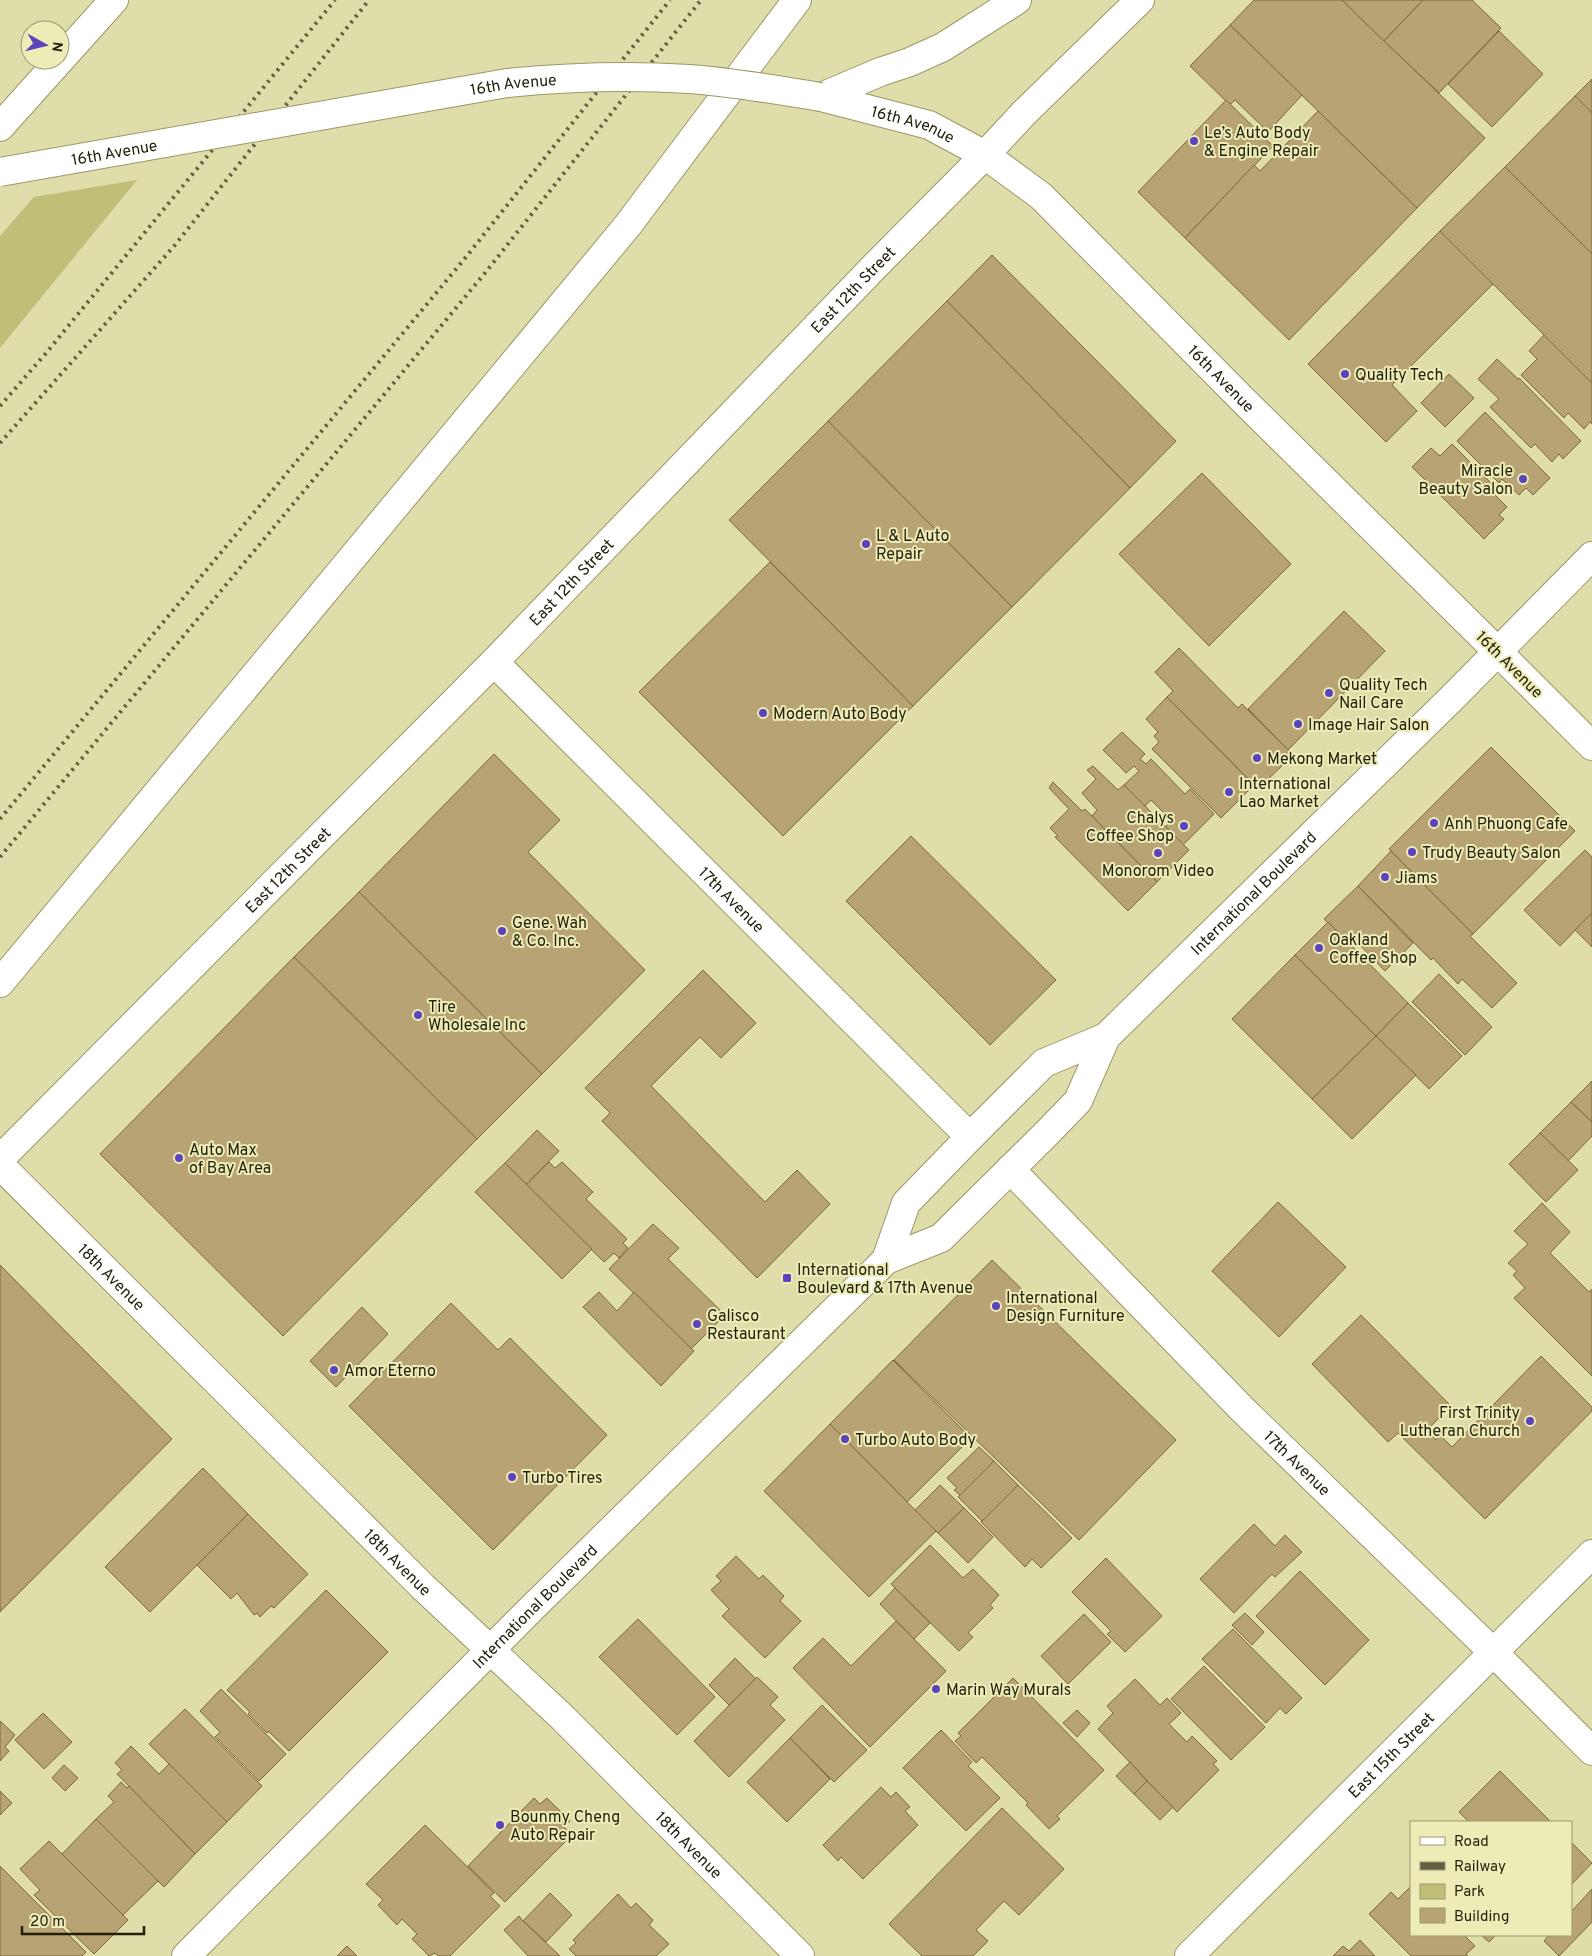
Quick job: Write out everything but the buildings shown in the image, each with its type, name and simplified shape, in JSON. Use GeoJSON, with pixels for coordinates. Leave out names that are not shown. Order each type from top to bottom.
{"type":"FeatureCollection","features":[{"type":"Feature","properties":{"kind":"main road"},"geometry":{"type":"LineString","coordinates":[[0,127],[114,0]]}},
{"type":"Feature","properties":{"kind":"main road"},"geometry":{"type":"LineString","coordinates":[[0,983],[628,225],[797,0]]}},
{"type":"Feature","properties":{"kind":"main road"},"geometry":{"type":"LineString","coordinates":[[821,97],[880,72],[910,62],[942,47],[1017,0]]}},
{"type":"Feature","properties":{"kind":"main road","name":"East 12th Street"},"geometry":{"type":"LineString","coordinates":[[0,1159],[494,662],[1024,113],[1140,0]]}},
{"type":"Feature","properties":{"kind":"main road","name":"16th Avenue"},"geometry":{"type":"LineString","coordinates":[[0,172],[507,83],[552,79],[641,76],[691,79],[821,97],[929,125],[985,155],[1041,196],[1244,401],[1592,746]]}},
{"type":"Feature","properties":{"kind":"main road","name":"International Boulevard"},"geometry":{"type":"LineString","coordinates":[[886,1260],[906,1203],[970,1136],[1044,1063],[1106,1037],[1498,652],[1592,556]]}},
{"type":"Feature","properties":{"kind":"main road","name":"17th Avenue"},"geometry":{"type":"LineString","coordinates":[[494,662],[970,1136]]}},
{"type":"Feature","properties":{"kind":"main road","name":"International Boulevard"},"geometry":{"type":"LineString","coordinates":[[186,1956],[886,1260],[941,1238],[1078,1101],[1106,1037]]}},
{"type":"Feature","properties":{"kind":"main road","name":"18th Avenue"},"geometry":{"type":"LineString","coordinates":[[0,1165],[416,1580],[563,1718],[800,1956]]}},
{"type":"Feature","properties":{"kind":"main road","name":"17th Avenue"},"geometry":{"type":"LineString","coordinates":[[1010,1169],[1242,1409],[1494,1652],[1592,1751]]}},
{"type":"Feature","properties":{"kind":"main road","name":"East 15th Street"},"geometry":{"type":"LineString","coordinates":[[1189,1956],[1592,1554]]}},
{"type":"Feature","properties":{"kind":"green space"},"geometry":{"type":"Polygon","coordinates":[[[137,180],[0,348],[0,236],[34,197],[137,180]]]}},
{"type":"Feature","properties":{"kind":"railway"},"geometry":{"type":"LineString","coordinates":[[0,406],[47,352],[335,0]]}},
{"type":"Feature","properties":{"kind":"railway"},"geometry":{"type":"LineString","coordinates":[[0,443],[175,245],[369,0]]}},
{"type":"Feature","properties":{"kind":"railway"},"geometry":{"type":"LineString","coordinates":[[0,819],[466,257],[670,0]]}},
{"type":"Feature","properties":{"kind":"railway"},"geometry":{"type":"LineString","coordinates":[[0,857],[485,273],[701,0]]}},
{"type":"Feature","properties":{"kind":"place","name":"Le’s Auto Body & Engine Repair"},"geometry":{"type":"Point","coordinates":[1194,141]}},
{"type":"Feature","properties":{"kind":"place","name":"Quality Tech"},"geometry":{"type":"Point","coordinates":[1345,374]}},
{"type":"Feature","properties":{"kind":"place","name":"Miracle Beauty Salon"},"geometry":{"type":"Point","coordinates":[1523,479]}},
{"type":"Feature","properties":{"kind":"place","name":"L & L Auto Repair"},"geometry":{"type":"Point","coordinates":[866,544]}},
{"type":"Feature","properties":{"kind":"place","name":"Quality Tech Nail Care"},"geometry":{"type":"Point","coordinates":[1329,693]}},
{"type":"Feature","properties":{"kind":"place","name":"Modern Auto Body"},"geometry":{"type":"Point","coordinates":[763,713]}},
{"type":"Feature","properties":{"kind":"place","name":"Image Hair Salon"},"geometry":{"type":"Point","coordinates":[1298,724]}},
{"type":"Feature","properties":{"kind":"place","name":"Mekong Market"},"geometry":{"type":"Point","coordinates":[1257,758]}},
{"type":"Feature","properties":{"kind":"place","name":"International Lao Market"},"geometry":{"type":"Point","coordinates":[1229,792]}},
{"type":"Feature","properties":{"kind":"place","name":"Anh Phuong Cafe"},"geometry":{"type":"Point","coordinates":[1434,823]}},
{"type":"Feature","properties":{"kind":"place","name":"Chalys Coffee Shop"},"geometry":{"type":"Point","coordinates":[1184,826]}},
{"type":"Feature","properties":{"kind":"place","name":"Trudy Beauty Salon"},"geometry":{"type":"Point","coordinates":[1412,852]}},
{"type":"Feature","properties":{"kind":"place","name":"Monorom Video"},"geometry":{"type":"Point","coordinates":[1158,853]}},
{"type":"Feature","properties":{"kind":"place","name":"Jiams"},"geometry":{"type":"Point","coordinates":[1385,877]}},
{"type":"Feature","properties":{"kind":"place","name":"Gene. Wah & Co. Inc."},"geometry":{"type":"Point","coordinates":[502,931]}},
{"type":"Feature","properties":{"kind":"place","name":"Oakland Coffee Shop"},"geometry":{"type":"Point","coordinates":[1319,948]}},
{"type":"Feature","properties":{"kind":"place","name":"Tire Wholesale Inc"},"geometry":{"type":"Point","coordinates":[418,1015]}},
{"type":"Feature","properties":{"kind":"place","name":"Auto Max of Bay Area"},"geometry":{"type":"Point","coordinates":[179,1158]}},
{"type":"Feature","properties":{"kind":"place","name":"International Boulevard & 17th Avenue"},"geometry":{"type":"Point","coordinates":[787,1278]}},
{"type":"Feature","properties":{"kind":"place","name":"International Design Furniture"},"geometry":{"type":"Point","coordinates":[996,1306]}},
{"type":"Feature","properties":{"kind":"place","name":"Galisco Restaurant"},"geometry":{"type":"Point","coordinates":[697,1324]}},
{"type":"Feature","properties":{"kind":"place","name":"Amor Eterno"},"geometry":{"type":"Point","coordinates":[334,1370]}},
{"type":"Feature","properties":{"kind":"place","name":"First Trinity Lutheran Church"},"geometry":{"type":"Point","coordinates":[1530,1421]}},
{"type":"Feature","properties":{"kind":"place","name":"Turbo Auto Body"},"geometry":{"type":"Point","coordinates":[845,1439]}},
{"type":"Feature","properties":{"kind":"place","name":"Turbo Tires"},"geometry":{"type":"Point","coordinates":[512,1477]}},
{"type":"Feature","properties":{"kind":"place","name":"Marin Way Murals"},"geometry":{"type":"Point","coordinates":[936,1689]}},
{"type":"Feature","properties":{"kind":"place","name":"Bounmy Cheng Auto Repair"},"geometry":{"type":"Point","coordinates":[500,1825]}}]}
